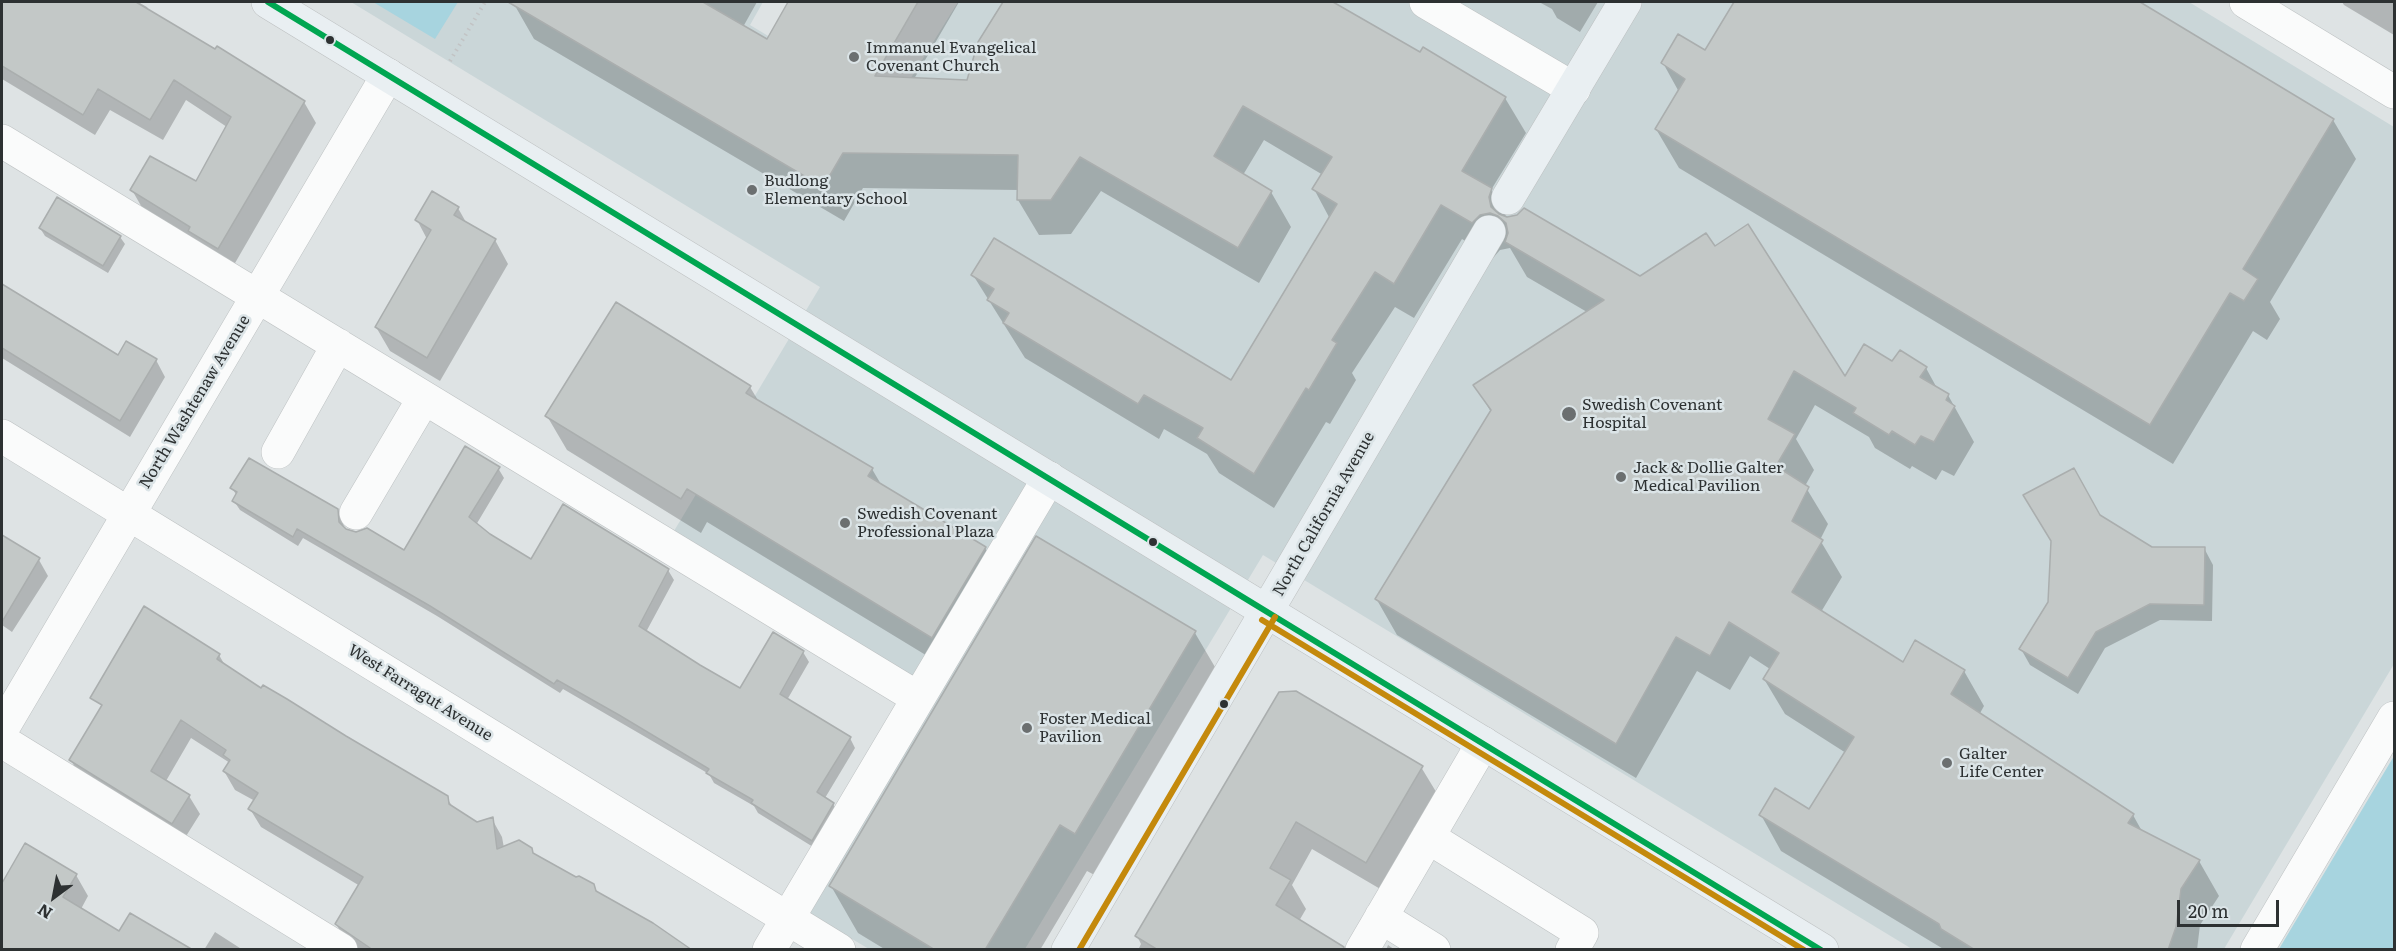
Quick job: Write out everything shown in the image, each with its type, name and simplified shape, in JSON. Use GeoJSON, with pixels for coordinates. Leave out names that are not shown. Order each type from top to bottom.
{"type":"FeatureCollection","features":[{"type":"Feature","properties":{"kind":"main road"},"geometry":{"type":"LineString","coordinates":[[268,2],[1822,950]]}},
{"type":"Feature","properties":{"kind":"main road"},"geometry":{"type":"LineString","coordinates":[[1508,198],[1625,2]]}},
{"type":"Feature","properties":{"kind":"main road","name":"North California Avenue"},"geometry":{"type":"LineString","coordinates":[[1068,950],[1489,232]]}},
{"type":"Feature","properties":{"kind":"street"},"geometry":{"type":"LineString","coordinates":[[1426,2],[1574,89]]}},
{"type":"Feature","properties":{"kind":"street"},"geometry":{"type":"LineString","coordinates":[[2246,2],[2394,92]]}},
{"type":"Feature","properties":{"kind":"street","name":"North Washtenaw Avenue"},"geometry":{"type":"LineString","coordinates":[[2,729],[388,75]]}},
{"type":"Feature","properties":{"kind":"street"},"geometry":{"type":"LineString","coordinates":[[2,141],[918,698]]}},
{"type":"Feature","properties":{"kind":"street"},"geometry":{"type":"LineString","coordinates":[[278,452],[338,345]]}},
{"type":"Feature","properties":{"kind":"street"},"geometry":{"type":"LineString","coordinates":[[356,513],[424,398]]}},
{"type":"Feature","properties":{"kind":"street","name":"West Farragut Avenue"},"geometry":{"type":"LineString","coordinates":[[2,436],[839,950]]}},
{"type":"Feature","properties":{"kind":"street"},"geometry":{"type":"LineString","coordinates":[[769,950],[1049,478]]}},
{"type":"Feature","properties":{"kind":"street"},"geometry":{"type":"LineString","coordinates":[[2257,950],[2394,718]]}},
{"type":"Feature","properties":{"kind":"street"},"geometry":{"type":"LineString","coordinates":[[2,741],[341,950]]}},
{"type":"Feature","properties":{"kind":"street"},"geometry":{"type":"LineString","coordinates":[[1362,950],[1483,743]]}},
{"type":"Feature","properties":{"kind":"street"},"geometry":{"type":"LineString","coordinates":[[1428,837],[1582,933],[1572,950]]}},
{"type":"Feature","properties":{"kind":"street"},"geometry":{"type":"LineString","coordinates":[[1381,917],[1434,950]]}},
{"type":"Feature","properties":{"kind":"path"},"geometry":{"type":"LineString","coordinates":[[450,62],[485,2]]}},
{"type":"Feature","properties":{"kind":"shaded area","name":"Swedish Covenant Hospital"},"geometry":{"type":"Polygon","coordinates":[[[351,2],[763,2],[750,25],[891,110],[958,2],[2189,2],[2394,127],[2394,664],[2224,949],[1912,949],[1263,555],[1025,949],[869,949],[798,907],[922,696],[668,541],[820,287],[351,2]]]}},
{"type":"Feature","properties":{"kind":"shaded area"},"geometry":{"type":"Polygon","coordinates":[[[373,2],[458,2],[435,39],[373,2]]]}},
{"type":"Feature","properties":{"kind":"shaded area"},"geometry":{"type":"Polygon","coordinates":[[[2394,756],[2394,949],[2279,949],[2394,756]]]}},
{"type":"Feature","properties":{"kind":"building"},"geometry":{"type":"Polygon","coordinates":[[[2,2],[136,2],[215,49],[217,46],[305,101],[218,249],[188,231],[190,227],[130,190],[150,156],[196,181],[231,117],[174,80],[150,120],[98,89],[83,115],[2,66],[2,2]]]}},
{"type":"Feature","properties":{"kind":"building"},"geometry":{"type":"Polygon","coordinates":[[[508,2],[703,2],[767,39],[788,2],[918,2],[875,76],[967,80],[978,42],[1003,2],[1333,2],[1420,52],[1423,47],[1506,97],[1462,171],[1492,188],[1489,197],[1491,207],[1499,214],[1507,217],[1517,215],[1524,208],[1640,276],[1706,233],[1715,246],[1748,224],[1845,376],[1864,344],[1892,361],[1900,350],[1927,367],[1920,377],[1949,394],[1946,400],[1955,406],[1934,442],[1921,436],[1915,445],[1892,431],[1889,435],[1853,413],[1856,408],[1794,371],[1768,419],[1795,434],[1776,466],[1809,487],[1792,521],[1823,540],[1792,592],[1903,662],[1915,640],[1965,670],[1951,694],[2134,814],[2128,823],[2200,860],[2181,889],[2176,927],[2168,950],[1975,950],[1941,929],[1939,924],[1759,815],[1775,788],[1809,809],[1854,737],[1763,679],[1779,653],[1729,622],[1710,656],[1676,637],[1616,744],[1375,599],[1491,410],[1473,385],[1604,300],[1505,242],[1508,233],[1506,223],[1498,216],[1490,213],[1480,215],[1472,223],[1441,205],[1394,284],[1375,272],[1332,340],[1337,343],[1309,390],[1306,388],[1254,474],[1197,438],[1203,428],[1144,395],[1138,404],[1003,323],[1009,313],[987,300],[994,289],[971,275],[994,238],[1231,380],[1337,204],[1312,189],[1332,157],[1243,106],[1214,156],[1272,191],[1238,248],[1080,157],[1051,200],[1017,200],[1018,155],[843,153],[823,187],[508,2]]]}},
{"type":"Feature","properties":{"kind":"building"},"geometry":{"type":"Polygon","coordinates":[[[1734,2],[2140,2],[2334,119],[2243,269],[2258,279],[2244,301],[2230,293],[2150,425],[1655,129],[1685,79],[1661,63],[1678,34],[1705,50],[1734,2]]]}},
{"type":"Feature","properties":{"kind":"building"},"geometry":{"type":"Polygon","coordinates":[[[432,191],[459,207],[454,215],[496,239],[427,358],[375,327],[431,230],[415,220],[432,191]]]}},
{"type":"Feature","properties":{"kind":"building"},"geometry":{"type":"Polygon","coordinates":[[[57,197],[121,236],[103,266],[39,228],[57,197]]]}},
{"type":"Feature","properties":{"kind":"building"},"geometry":{"type":"Polygon","coordinates":[[[2,284],[118,355],[126,341],[157,359],[120,421],[2,348],[2,284]]]}},
{"type":"Feature","properties":{"kind":"building"},"geometry":{"type":"Polygon","coordinates":[[[616,302],[751,386],[746,393],[873,468],[868,476],[986,547],[932,638],[687,489],[681,499],[545,416],[616,302]]]}},
{"type":"Feature","properties":{"kind":"building"},"geometry":{"type":"Polygon","coordinates":[[[465,446],[500,467],[469,517],[490,534],[531,559],[563,504],[669,569],[639,626],[700,665],[740,688],[773,632],[804,651],[780,694],[851,737],[817,792],[834,803],[812,841],[751,803],[753,800],[706,773],[709,769],[619,715],[557,680],[554,684],[430,606],[297,529],[293,537],[232,501],[237,492],[230,488],[249,458],[338,509],[339,522],[346,529],[356,532],[367,528],[404,550],[465,446]]]}},
{"type":"Feature","properties":{"kind":"building"},"geometry":{"type":"Polygon","coordinates":[[[2074,468],[2100,515],[2152,547],[2205,547],[2204,605],[2150,604],[2096,632],[2068,678],[2019,649],[2048,602],[2051,541],[2023,495],[2074,468]]]}},
{"type":"Feature","properties":{"kind":"building"},"geometry":{"type":"Polygon","coordinates":[[[2,535],[40,558],[2,622],[2,535]]]}},
{"type":"Feature","properties":{"kind":"building","name":"Foster Medical Pavilion"},"geometry":{"type":"Polygon","coordinates":[[[1036,536],[1196,631],[1075,834],[1060,825],[985,950],[935,950],[829,886],[1036,536]]]}},
{"type":"Feature","properties":{"kind":"building"},"geometry":{"type":"Polygon","coordinates":[[[144,606],[220,654],[217,659],[261,688],[263,685],[448,796],[449,804],[477,822],[493,817],[497,849],[519,840],[532,848],[533,853],[576,877],[579,876],[594,884],[596,891],[653,923],[692,950],[373,950],[335,924],[363,877],[248,809],[258,793],[223,771],[230,760],[223,755],[226,750],[181,720],[151,771],[190,795],[172,824],[69,760],[102,705],[90,698],[144,606]]]}},
{"type":"Feature","properties":{"kind":"building"},"geometry":{"type":"Polygon","coordinates":[[[1296,691],[1423,766],[1366,863],[1296,822],[1270,868],[1291,880],[1276,905],[1344,947],[1343,950],[1158,950],[1135,936],[1279,692],[1296,691]]]}},
{"type":"Feature","properties":{"kind":"building"},"geometry":{"type":"Polygon","coordinates":[[[25,843],[77,874],[63,897],[119,931],[130,913],[193,950],[2,950],[2,883],[25,843]]]}},
{"type":"Feature","properties":{"kind":"transit line"},"geometry":{"type":"LineString","coordinates":[[268,2],[1821,950]]}},
{"type":"Feature","properties":{"kind":"transit line"},"geometry":{"type":"LineString","coordinates":[[1079,950],[1275,617]]}},
{"type":"Feature","properties":{"kind":"transit line"},"geometry":{"type":"LineString","coordinates":[[1262,620],[1804,950]]}},
{"type":"Feature","properties":{"kind":"place","name":"Immanuel Evangelical Covenant Church"},"geometry":{"type":"Point","coordinates":[854,57]}},
{"type":"Feature","properties":{"kind":"place","name":"Budlong Elementary School"},"geometry":{"type":"Point","coordinates":[752,190]}},
{"type":"Feature","properties":{"kind":"place","name":"Swedish Covenant Hospital"},"geometry":{"type":"Point","coordinates":[1569,414]}},
{"type":"Feature","properties":{"kind":"place","name":"Jack & Dollie Galter Medical Pavilion"},"geometry":{"type":"Point","coordinates":[1621,477]}},
{"type":"Feature","properties":{"kind":"place","name":"Swedish Covenant Professional Plaza"},"geometry":{"type":"Point","coordinates":[845,523]}},
{"type":"Feature","properties":{"kind":"place","name":"Foster Medical Pavilion"},"geometry":{"type":"Point","coordinates":[1027,728]}},
{"type":"Feature","properties":{"kind":"place","name":"Galter Life Center"},"geometry":{"type":"Point","coordinates":[1947,763]}}]}
